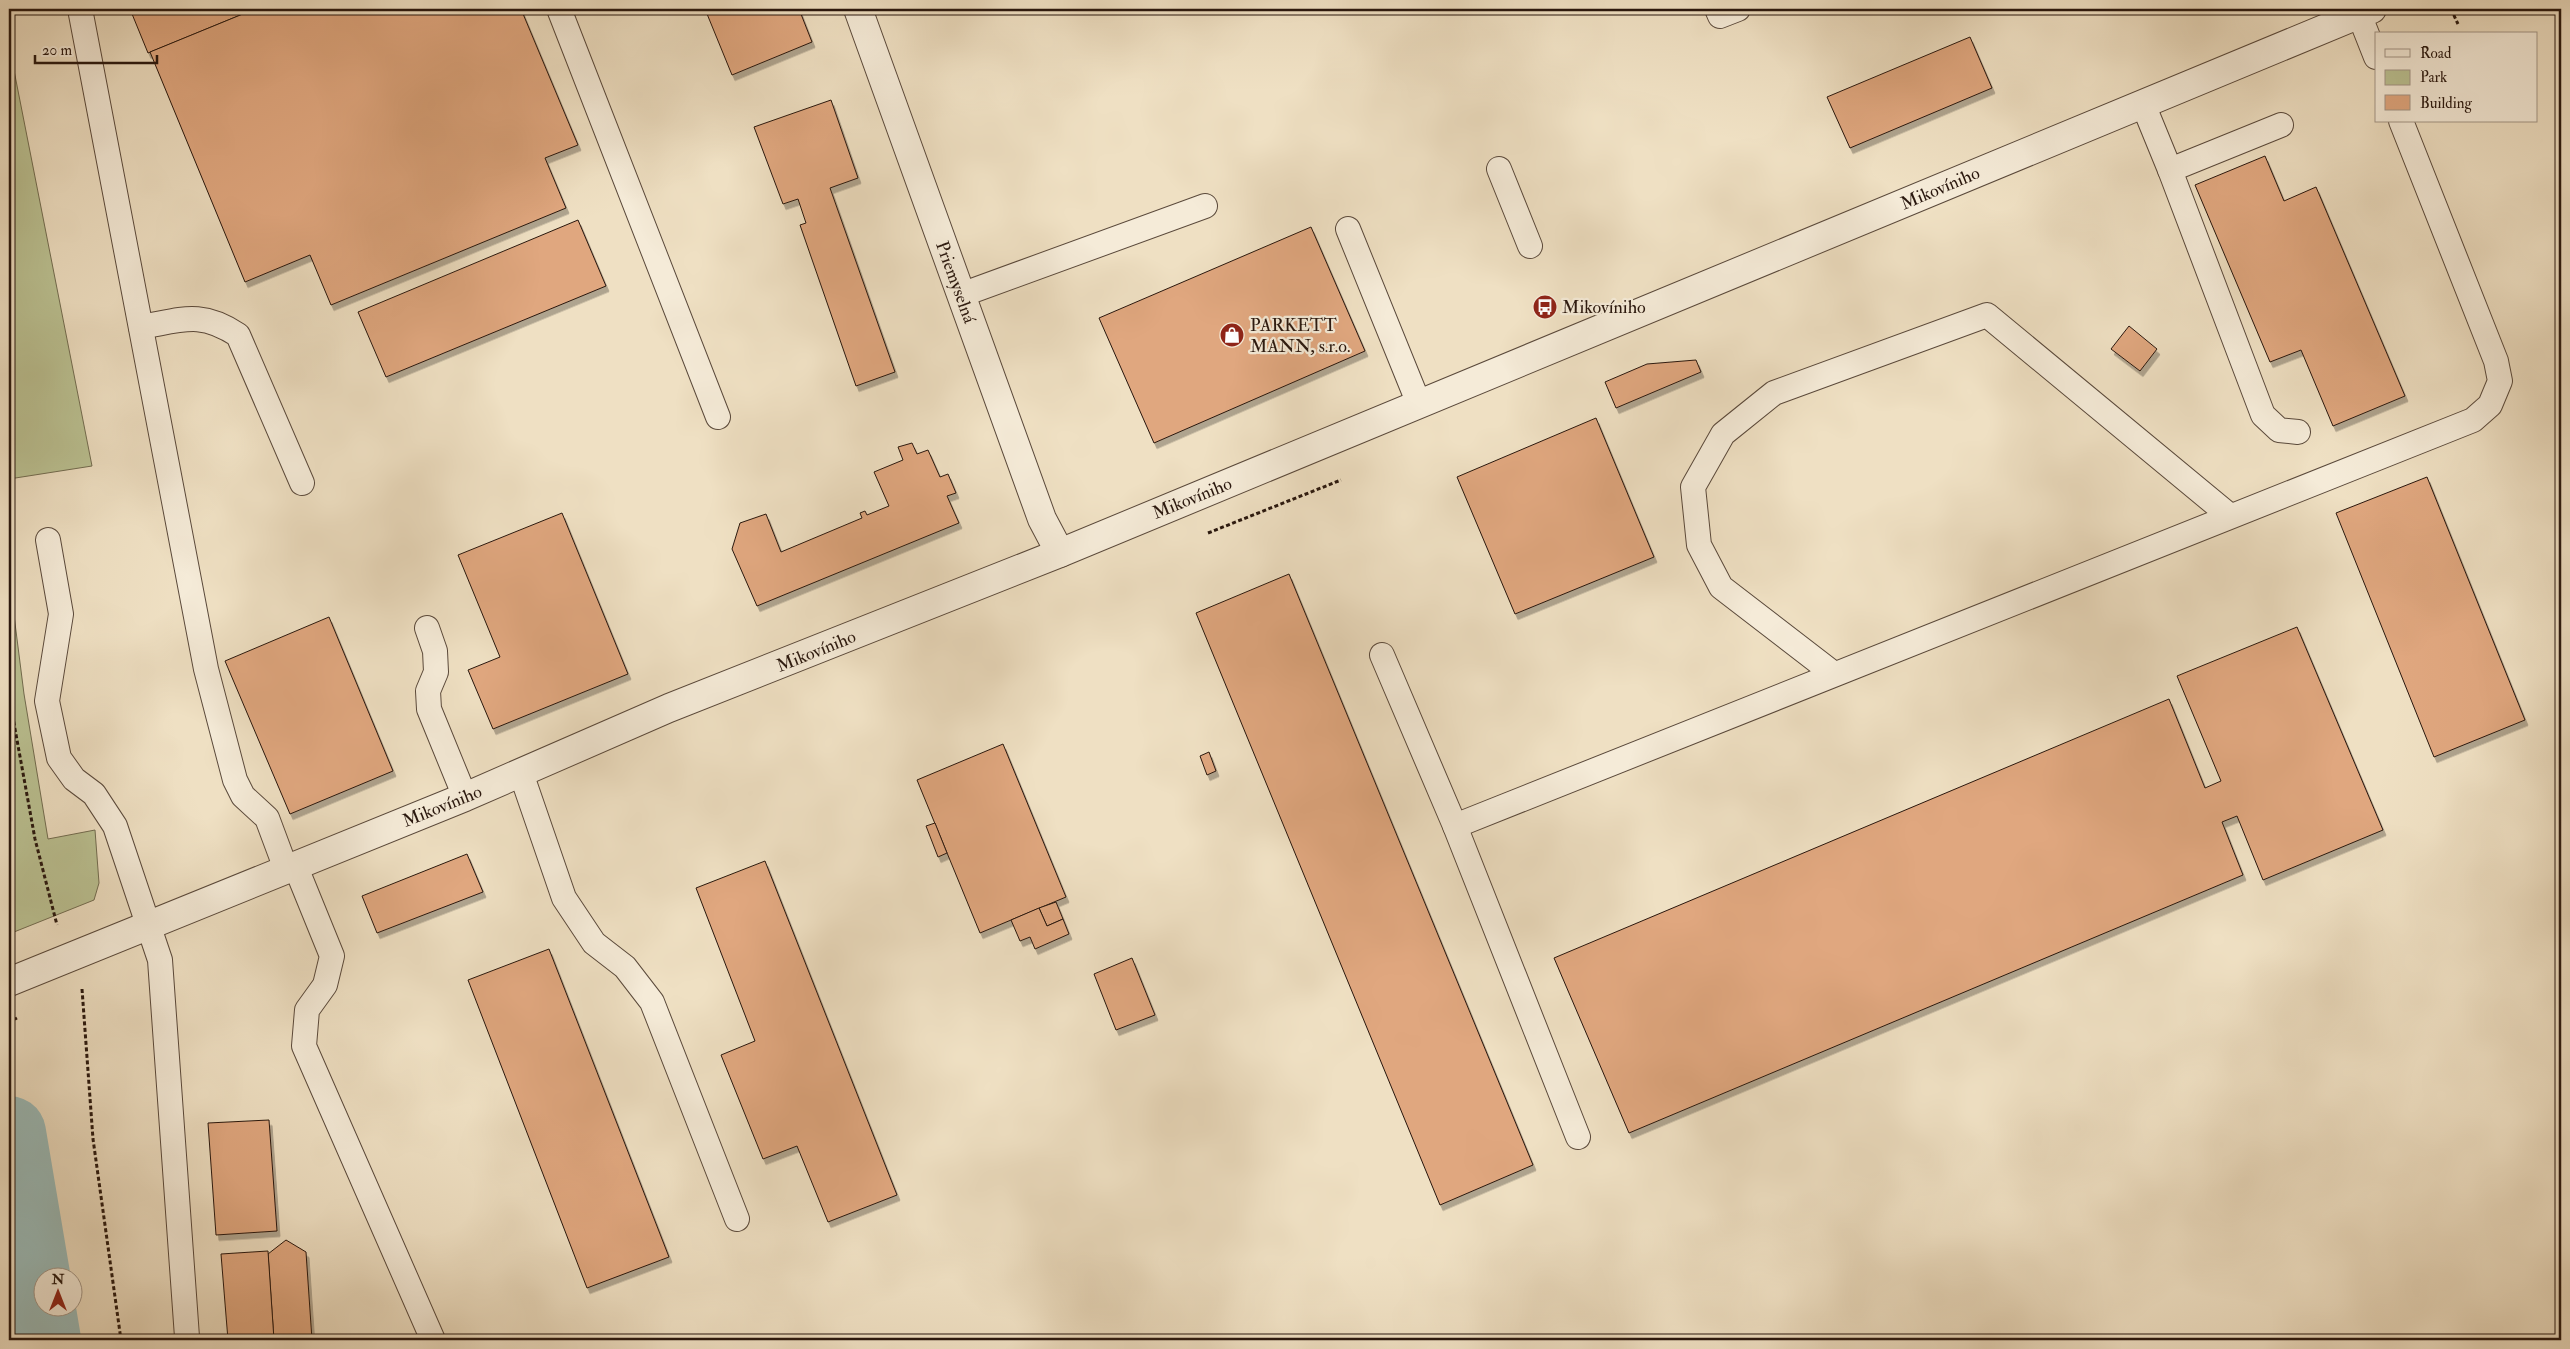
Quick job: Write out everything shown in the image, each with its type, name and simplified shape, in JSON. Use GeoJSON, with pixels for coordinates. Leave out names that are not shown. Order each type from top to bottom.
{"type":"FeatureCollection","features":[{"type":"Feature","properties":{"kind":"street","name":"Priemyselná"},"geometry":{"type":"LineString","coordinates":[[858,9],[1042,519],[1060,553]]}},
{"type":"Feature","properties":{"kind":"street","name":"Mikovíniho"},"geometry":{"type":"LineString","coordinates":[[9,982],[521,773],[669,708],[1060,553],[2144,104],[2363,10]]}},
{"type":"Feature","properties":{"kind":"lane"},"geometry":{"type":"LineString","coordinates":[[80,9],[206,670],[223,736],[235,780],[243,796],[267,818],[332,956],[325,985],[307,1010],[304,1046],[433,1340]]}},
{"type":"Feature","properties":{"kind":"lane"},"geometry":{"type":"LineString","coordinates":[[559,9],[718,418]]}},
{"type":"Feature","properties":{"kind":"lane"},"geometry":{"type":"LineString","coordinates":[[1717,9],[1720,16],[1738,9]]}},
{"type":"Feature","properties":{"kind":"lane"},"geometry":{"type":"LineString","coordinates":[[2363,10],[2375,52]]}},
{"type":"Feature","properties":{"kind":"lane"},"geometry":{"type":"LineString","coordinates":[[2144,104],[2262,415],[2279,430],[2298,432]]}},
{"type":"Feature","properties":{"kind":"lane"},"geometry":{"type":"LineString","coordinates":[[1455,826],[2473,420],[2490,405],[2500,382],[2496,361],[2402,122]]}},
{"type":"Feature","properties":{"kind":"lane"},"geometry":{"type":"LineString","coordinates":[[2170,170],[2281,125]]}},
{"type":"Feature","properties":{"kind":"lane"},"geometry":{"type":"LineString","coordinates":[[1499,169],[1530,246]]}},
{"type":"Feature","properties":{"kind":"lane"},"geometry":{"type":"LineString","coordinates":[[961,295],[1205,206]]}},
{"type":"Feature","properties":{"kind":"lane"},"geometry":{"type":"LineString","coordinates":[[1348,229],[1419,404]]}},
{"type":"Feature","properties":{"kind":"lane"},"geometry":{"type":"LineString","coordinates":[[1834,674],[1721,587],[1699,545],[1693,487],[1723,434],[1774,393],[1987,315],[2230,516]]}},
{"type":"Feature","properties":{"kind":"lane"},"geometry":{"type":"LineString","coordinates":[[141,327],[193,318],[219,322],[238,335],[302,483]]}},
{"type":"Feature","properties":{"kind":"lane"},"geometry":{"type":"LineString","coordinates":[[48,540],[61,614],[47,701],[59,758],[74,779],[94,794],[115,826],[160,960],[187,1337]]}},
{"type":"Feature","properties":{"kind":"lane"},"geometry":{"type":"LineString","coordinates":[[427,628],[435,651],[436,672],[428,690],[429,709],[465,796]]}},
{"type":"Feature","properties":{"kind":"lane"},"geometry":{"type":"LineString","coordinates":[[1382,655],[1455,826],[1578,1137]]}},
{"type":"Feature","properties":{"kind":"lane"},"geometry":{"type":"LineString","coordinates":[[521,773],[564,898],[594,943],[625,967],[652,1002],[737,1219]]}},
{"type":"Feature","properties":{"kind":"path"},"geometry":{"type":"LineString","coordinates":[[2451,9],[2458,24]]}},
{"type":"Feature","properties":{"kind":"path"},"geometry":{"type":"LineString","coordinates":[[9,696],[35,839],[58,926]]}},
{"type":"Feature","properties":{"kind":"path"},"geometry":{"type":"LineString","coordinates":[[83,991],[93,1139],[121,1340]]}},
{"type":"Feature","properties":{"kind":"green space"},"geometry":{"type":"Polygon","coordinates":[[[9,45],[92,466],[9,479],[9,45]]]}},
{"type":"Feature","properties":{"kind":"green space"},"geometry":{"type":"Polygon","coordinates":[[[9,576],[24,694],[48,839],[95,830],[99,883],[94,900],[9,934],[9,576]]]}},
{"type":"Feature","properties":{"kind":"building"},"geometry":{"type":"Polygon","coordinates":[[[130,9],[255,9],[148,53],[130,9]]]}},
{"type":"Feature","properties":{"kind":"building"},"geometry":{"type":"Polygon","coordinates":[[[255,9],[521,9],[578,145],[545,158],[566,208],[331,305],[310,255],[245,282],[150,52],[255,9]]]}},
{"type":"Feature","properties":{"kind":"building"},"geometry":{"type":"Polygon","coordinates":[[[705,9],[799,9],[812,42],[732,75],[705,9]]]}},
{"type":"Feature","properties":{"kind":"building"},"geometry":{"type":"Polygon","coordinates":[[[1970,37],[1992,88],[1850,148],[1827,97],[1970,37]]]}},
{"type":"Feature","properties":{"kind":"building"},"geometry":{"type":"Polygon","coordinates":[[[831,100],[858,178],[830,188],[895,372],[856,386],[800,225],[806,223],[798,199],[783,204],[754,127],[831,100]]]}},
{"type":"Feature","properties":{"kind":"building"},"geometry":{"type":"Polygon","coordinates":[[[2265,156],[2284,201],[2316,187],[2405,396],[2333,426],[2301,350],[2270,362],[2195,185],[2265,156]]]}},
{"type":"Feature","properties":{"kind":"building"},"geometry":{"type":"Polygon","coordinates":[[[578,220],[606,286],[386,377],[358,312],[578,220]]]}},
{"type":"Feature","properties":{"kind":"building","name":"PARKETT MANN, s.r.o."},"geometry":{"type":"Polygon","coordinates":[[[1311,227],[1365,351],[1154,443],[1099,318],[1311,227]]]}},
{"type":"Feature","properties":{"kind":"building"},"geometry":{"type":"Polygon","coordinates":[[[2129,326],[2157,349],[2140,371],[2111,349],[2129,326]]]}},
{"type":"Feature","properties":{"kind":"building"},"geometry":{"type":"Polygon","coordinates":[[[1696,360],[1701,372],[1616,408],[1605,382],[1647,364],[1696,360]]]}},
{"type":"Feature","properties":{"kind":"building"},"geometry":{"type":"Polygon","coordinates":[[[1596,418],[1654,557],[1515,614],[1457,477],[1596,418]]]}},
{"type":"Feature","properties":{"kind":"building"},"geometry":{"type":"Polygon","coordinates":[[[912,443],[917,454],[928,450],[940,477],[948,474],[956,493],[947,496],[959,523],[757,606],[732,549],[740,523],[766,514],[781,552],[862,518],[860,513],[865,511],[867,515],[889,506],[874,472],[903,460],[898,447],[912,443]]]}},
{"type":"Feature","properties":{"kind":"building"},"geometry":{"type":"Polygon","coordinates":[[[2427,477],[2525,720],[2434,757],[2336,513],[2427,477]]]}},
{"type":"Feature","properties":{"kind":"building"},"geometry":{"type":"Polygon","coordinates":[[[562,513],[628,674],[493,729],[468,670],[500,657],[458,555],[562,513]]]}},
{"type":"Feature","properties":{"kind":"building"},"geometry":{"type":"Polygon","coordinates":[[[1289,574],[1533,1165],[1440,1205],[1196,613],[1289,574]]]}},
{"type":"Feature","properties":{"kind":"building"},"geometry":{"type":"Polygon","coordinates":[[[329,617],[393,771],[290,814],[225,661],[329,617]]]}},
{"type":"Feature","properties":{"kind":"building"},"geometry":{"type":"Polygon","coordinates":[[[2297,627],[2383,830],[2263,880],[2237,816],[2222,822],[2243,875],[1629,1133],[1554,958],[2169,699],[2205,788],[2221,781],[2177,676],[2297,627]]]}},
{"type":"Feature","properties":{"kind":"building"},"geometry":{"type":"Polygon","coordinates":[[[1003,744],[1066,897],[980,933],[917,780],[1003,744]]]}},
{"type":"Feature","properties":{"kind":"building"},"geometry":{"type":"Polygon","coordinates":[[[1209,752],[1216,771],[1207,775],[1200,756],[1209,752]]]}},
{"type":"Feature","properties":{"kind":"building"},"geometry":{"type":"Polygon","coordinates":[[[935,823],[947,853],[938,857],[926,826],[935,823]]]}},
{"type":"Feature","properties":{"kind":"building"},"geometry":{"type":"Polygon","coordinates":[[[467,854],[483,892],[377,933],[362,896],[467,854]]]}},
{"type":"Feature","properties":{"kind":"building"},"geometry":{"type":"Polygon","coordinates":[[[765,861],[897,1195],[828,1222],[797,1146],[763,1159],[721,1055],[755,1041],[696,888],[765,861]]]}},
{"type":"Feature","properties":{"kind":"building"},"geometry":{"type":"Polygon","coordinates":[[[1056,902],[1063,919],[1047,926],[1039,908],[1056,902]]]}},
{"type":"Feature","properties":{"kind":"building"},"geometry":{"type":"Polygon","coordinates":[[[1039,908],[1047,926],[1063,919],[1069,934],[1035,949],[1030,937],[1020,941],[1011,920],[1039,908]]]}},
{"type":"Feature","properties":{"kind":"building"},"geometry":{"type":"Polygon","coordinates":[[[549,949],[669,1257],[587,1288],[468,980],[549,949]]]}},
{"type":"Feature","properties":{"kind":"building"},"geometry":{"type":"Polygon","coordinates":[[[1132,958],[1155,1015],[1116,1030],[1094,974],[1132,958]]]}},
{"type":"Feature","properties":{"kind":"building"},"geometry":{"type":"Polygon","coordinates":[[[269,1120],[277,1231],[216,1235],[208,1123],[269,1120]]]}},
{"type":"Feature","properties":{"kind":"building"},"geometry":{"type":"Polygon","coordinates":[[[286,1240],[306,1252],[312,1340],[274,1340],[268,1254],[286,1240]]]}},
{"type":"Feature","properties":{"kind":"building"},"geometry":{"type":"Polygon","coordinates":[[[268,1251],[274,1340],[228,1340],[221,1254],[268,1251]]]}},
{"type":"Feature","properties":{"kind":"waterway"},"geometry":{"type":"LineString","coordinates":[[9,1133],[44,1340]]}},
{"type":"Feature","properties":{"kind":"place","name":"Mikovíniho"},"geometry":{"type":"Point","coordinates":[1545,307]}},
{"type":"Feature","properties":{"kind":"place","name":"PARKETT MANN, s.r.o."},"geometry":{"type":"Point","coordinates":[1232,335]}}]}
